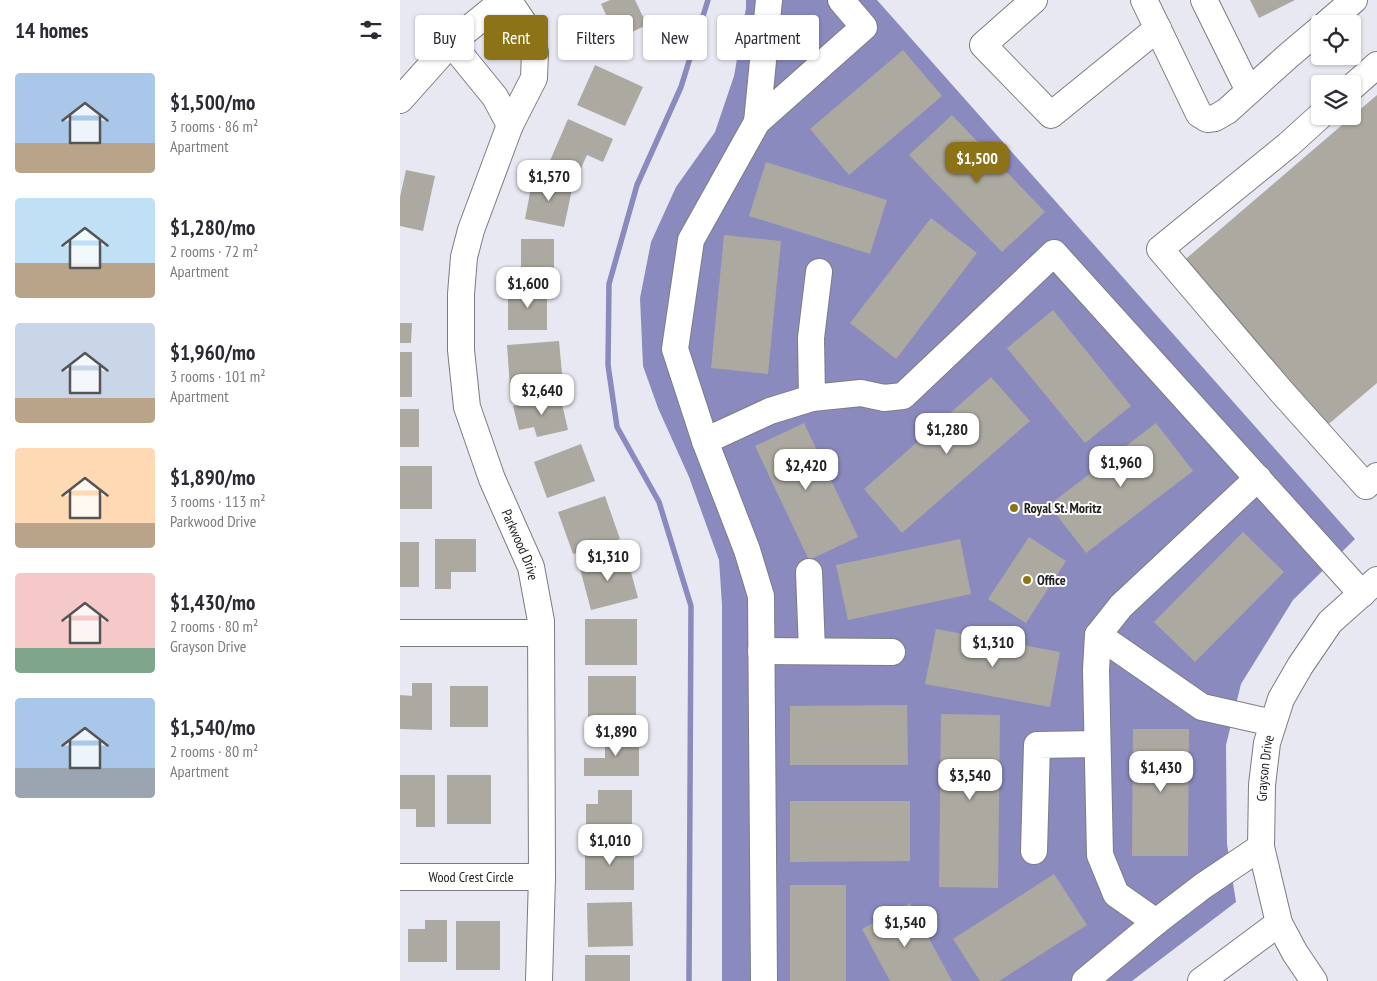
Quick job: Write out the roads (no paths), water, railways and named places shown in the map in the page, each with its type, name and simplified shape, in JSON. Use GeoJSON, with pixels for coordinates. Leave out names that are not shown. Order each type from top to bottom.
{"type":"FeatureCollection","features":[{"type":"Feature","properties":{"kind":"street"},"geometry":{"type":"LineString","coordinates":[[474,25],[506,0]]}},
{"type":"Feature","properties":{"kind":"street","name":"Parkwood Drive"},"geometry":{"type":"LineString","coordinates":[[506,0],[523,22],[535,52],[534,78],[510,125],[471,230],[464,257],[461,294],[462,350],[467,407],[492,479],[531,567],[541,621],[542,877],[539,981]]}},
{"type":"Feature","properties":{"kind":"street"},"geometry":{"type":"LineString","coordinates":[[757,122],[769,0]]}},
{"type":"Feature","properties":{"kind":"street"},"geometry":{"type":"LineString","coordinates":[[764,981],[761,596],[747,550],[705,441],[675,349],[691,240],[757,122],[864,27],[841,0]]}},
{"type":"Feature","properties":{"kind":"street"},"geometry":{"type":"LineString","coordinates":[[1034,0],[983,45],[1051,114],[1158,28]]}},
{"type":"Feature","properties":{"kind":"street"},"geometry":{"type":"LineString","coordinates":[[1144,0],[1199,114],[1207,119],[1215,118],[1227,111],[1311,37]]}},
{"type":"Feature","properties":{"kind":"street"},"geometry":{"type":"LineString","coordinates":[[1204,0],[1249,91]]}},
{"type":"Feature","properties":{"kind":"street"},"geometry":{"type":"LineString","coordinates":[[1336,15],[1354,0]]}},
{"type":"Feature","properties":{"kind":"street"},"geometry":{"type":"LineString","coordinates":[[400,100],[436,60]]}},
{"type":"Feature","properties":{"kind":"street"},"geometry":{"type":"LineString","coordinates":[[465,60],[494,97],[510,125]]}},
{"type":"Feature","properties":{"kind":"street"},"geometry":{"type":"LineString","coordinates":[[1361,79],[1377,65]]}},
{"type":"Feature","properties":{"kind":"street"},"geometry":{"type":"LineString","coordinates":[[1311,124],[1160,249],[1281,391],[1366,486],[1377,476]]}},
{"type":"Feature","properties":{"kind":"street"},"geometry":{"type":"LineString","coordinates":[[705,441],[770,411],[812,398],[861,393],[884,398],[903,396],[1054,253],[1322,549],[1369,587]]}},
{"type":"Feature","properties":{"kind":"street"},"geometry":{"type":"LineString","coordinates":[[812,398],[811,338],[819,272]]}},
{"type":"Feature","properties":{"kind":"street"},"geometry":{"type":"LineString","coordinates":[[1156,922],[1116,894],[1100,855],[1096,670],[1098,635],[1122,606],[1258,478]]}},
{"type":"Feature","properties":{"kind":"street"},"geometry":{"type":"LineString","coordinates":[[809,572],[812,651]]}},
{"type":"Feature","properties":{"kind":"street","name":"Grayson Drive"},"geometry":{"type":"LineString","coordinates":[[1314,981],[1295,953],[1279,923],[1261,846],[1262,785],[1267,743],[1281,699],[1300,666],[1330,622],[1369,587]]}},
{"type":"Feature","properties":{"kind":"street"},"geometry":{"type":"LineString","coordinates":[[400,632],[541,632]]}},
{"type":"Feature","properties":{"kind":"street"},"geometry":{"type":"LineString","coordinates":[[1098,635],[1202,707],[1273,723]]}},
{"type":"Feature","properties":{"kind":"street"},"geometry":{"type":"LineString","coordinates":[[761,651],[892,652]]}},
{"type":"Feature","properties":{"kind":"street"},"geometry":{"type":"LineString","coordinates":[[1034,851],[1037,745],[1097,744]]}},
{"type":"Feature","properties":{"kind":"street"},"geometry":{"type":"LineString","coordinates":[[1085,981],[1156,922],[1203,886],[1261,846]]}},
{"type":"Feature","properties":{"kind":"street","name":"Wood Crest Circle"},"geometry":{"type":"LineString","coordinates":[[400,877],[542,877]]}},
{"type":"Feature","properties":{"kind":"street"},"geometry":{"type":"LineString","coordinates":[[1201,981],[1279,923]]}},
{"type":"Feature","properties":{"kind":"water","name":"Royal St. Moritz"},"geometry":{"type":"Polygon","coordinates":[[[746,0],[877,0],[1355,539],[1293,600],[1241,684],[1226,745],[1227,844],[1236,902],[1132,981],[722,981],[722,605],[719,560],[689,477],[658,408],[643,366],[640,298],[651,242],[676,187],[715,132],[734,76],[737,60],[819,60],[819,15],[745,15],[746,0]]]}},
{"type":"Feature","properties":{"kind":"waterway"},"geometry":{"type":"LineString","coordinates":[[689,981],[691,606],[659,502],[617,427],[608,365],[609,284],[637,185],[681,87],[708,0]]}},
{"type":"Feature","properties":{"kind":"place","name":"Royal St. Moritz"},"geometry":{"type":"Point","coordinates":[1014,508]}},
{"type":"Feature","properties":{"kind":"place","name":"Office"},"geometry":{"type":"Point","coordinates":[1027,580]}}]}
